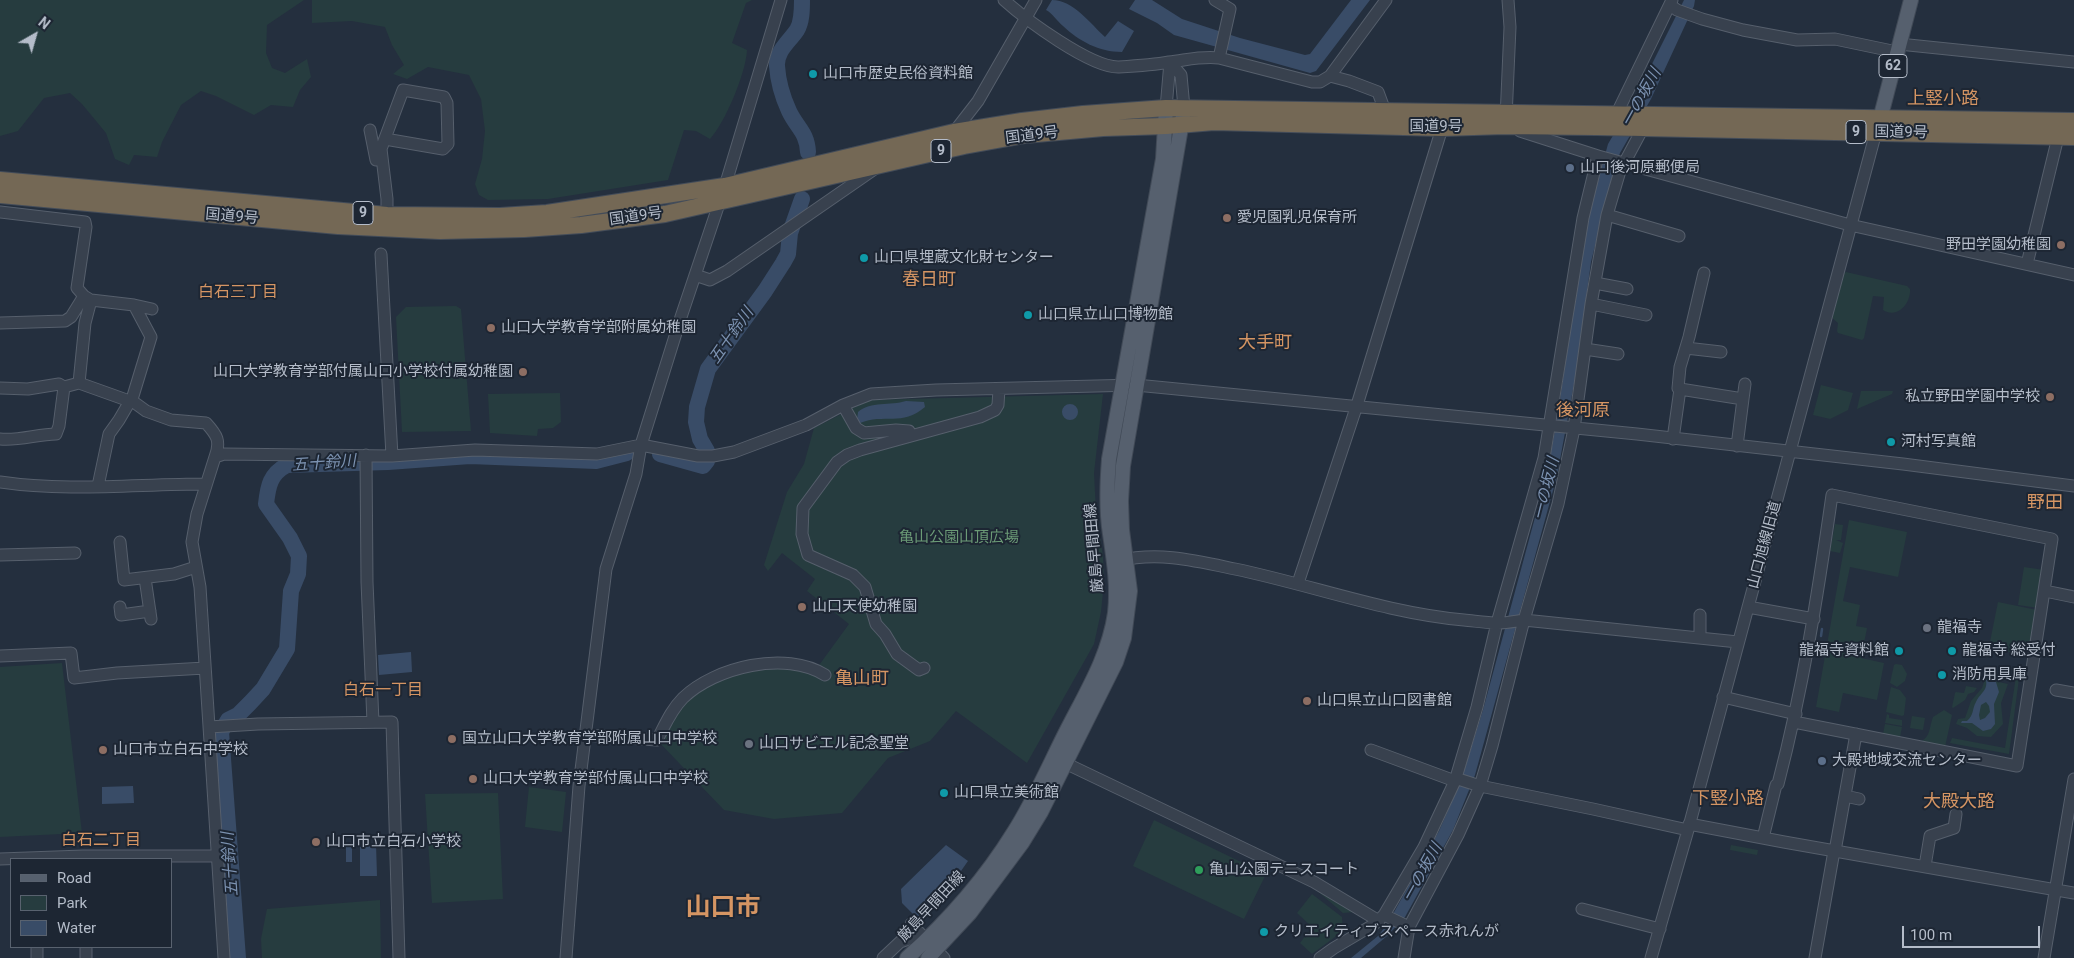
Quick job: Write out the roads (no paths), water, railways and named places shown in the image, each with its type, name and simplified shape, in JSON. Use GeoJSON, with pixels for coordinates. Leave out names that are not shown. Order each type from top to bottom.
{"type":"FeatureCollection","features":[{"type":"Feature","properties":{"kind":"highway","name":"国道9号"},"geometry":{"type":"LineString","coordinates":[[0,186],[387,215],[490,216],[547,213],[725,186],[954,132],[1074,115],[1166,108],[1385,111],[1506,119],[1617,118],[1642,123],[1878,125],[2074,121]]}},
{"type":"Feature","properties":{"kind":"highway","name":"国道9号"},"geometry":{"type":"LineString","coordinates":[[0,186],[338,226],[440,231],[524,229],[581,225],[665,214],[929,153],[1025,135],[1103,128],[1214,122],[1442,128],[1506,119]]}},
{"type":"Feature","properties":{"kind":"highway","name":"国道9号"},"geometry":{"type":"LineString","coordinates":[[1878,125],[2066,137]]}},
{"type":"Feature","properties":{"kind":"main road","name":"62"},"geometry":{"type":"LineString","coordinates":[[1878,125],[1911,0]]}},
{"type":"Feature","properties":{"kind":"main road","name":"厳島早間田線"},"geometry":{"type":"LineString","coordinates":[[931,949],[973,889],[994,864],[1031,804],[1098,668],[1110,638],[1121,560],[1121,492],[1129,386],[1163,160],[1166,108]]}},
{"type":"Feature","properties":{"kind":"main road","name":"厳島早間田線"},"geometry":{"type":"LineString","coordinates":[[1129,386],[1184,108]]}},
{"type":"Feature","properties":{"kind":"main road","name":"厳島早間田線"},"geometry":{"type":"LineString","coordinates":[[907,958],[931,949],[970,913],[1022,843],[1041,812],[1107,684],[1124,638],[1130,592],[1121,560]]}},
{"type":"Feature","properties":{"kind":"street"},"geometry":{"type":"LineString","coordinates":[[566,958],[575,829],[606,569],[640,460],[641,444],[720,202],[780,0]]}},
{"type":"Feature","properties":{"kind":"street"},"geometry":{"type":"LineString","coordinates":[[1004,0],[1025,19],[1056,39],[1105,65],[1117,67],[1170,62],[1198,56],[1220,55],[1312,82],[1320,82],[1330,76],[1386,0]]}},
{"type":"Feature","properties":{"kind":"street"},"geometry":{"type":"LineString","coordinates":[[954,132],[978,101],[1036,0]]}},
{"type":"Feature","properties":{"kind":"street"},"geometry":{"type":"LineString","coordinates":[[1215,0],[1230,9],[1228,26],[1220,55]]}},
{"type":"Feature","properties":{"kind":"street"},"geometry":{"type":"LineString","coordinates":[[1508,0],[1510,27],[1506,119],[1600,156],[1850,225],[2074,275]]}},
{"type":"Feature","properties":{"kind":"street"},"geometry":{"type":"LineString","coordinates":[[1617,118],[1673,5],[1702,19],[1743,30],[1797,40],[1835,39],[1898,48],[2074,62]]}},
{"type":"Feature","properties":{"kind":"street"},"geometry":{"type":"LineString","coordinates":[[1166,108],[1170,62]]}},
{"type":"Feature","properties":{"kind":"street"},"geometry":{"type":"LineString","coordinates":[[1170,62],[1182,75],[1184,108]]}},
{"type":"Feature","properties":{"kind":"street"},"geometry":{"type":"LineString","coordinates":[[1330,76],[1378,92],[1385,111]]}},
{"type":"Feature","properties":{"kind":"street"},"geometry":{"type":"LineString","coordinates":[[379,198],[379,159],[381,149],[403,90],[444,97],[448,144],[443,149],[385,139]]}},
{"type":"Feature","properties":{"kind":"street"},"geometry":{"type":"LineString","coordinates":[[1404,958],[1408,927],[1458,835],[1478,786],[1522,620],[1558,504],[1607,215],[1622,162],[1642,123]]}},
{"type":"Feature","properties":{"kind":"street","name":"山口旭線旧道"},"geometry":{"type":"LineString","coordinates":[[1652,958],[1878,125]]}},
{"type":"Feature","properties":{"kind":"street"},"geometry":{"type":"LineString","coordinates":[[1298,584],[1357,405],[1442,128]]}},
{"type":"Feature","properties":{"kind":"street"},"geometry":{"type":"LineString","coordinates":[[370,130],[379,159],[387,199],[387,215]]}},
{"type":"Feature","properties":{"kind":"street"},"geometry":{"type":"LineString","coordinates":[[2027,264],[2066,137]]}},
{"type":"Feature","properties":{"kind":"street"},"geometry":{"type":"LineString","coordinates":[[1320,958],[1383,918],[1424,847],[1456,780],[1552,426],[1582,218],[1600,156]]}},
{"type":"Feature","properties":{"kind":"street"},"geometry":{"type":"LineString","coordinates":[[696,275],[710,280],[727,271],[879,165]]}},
{"type":"Feature","properties":{"kind":"street"},"geometry":{"type":"LineString","coordinates":[[0,212],[85,222],[78,288],[88,298],[152,309]]}},
{"type":"Feature","properties":{"kind":"street"},"geometry":{"type":"LineString","coordinates":[[1607,215],[1679,236]]}},
{"type":"Feature","properties":{"kind":"street"},"geometry":{"type":"LineString","coordinates":[[381,254],[392,456]]}},
{"type":"Feature","properties":{"kind":"street"},"geometry":{"type":"LineString","coordinates":[[1673,439],[1680,388],[1678,388],[1680,367],[1704,273]]}},
{"type":"Feature","properties":{"kind":"street"},"geometry":{"type":"LineString","coordinates":[[1595,283],[1627,289]]}},
{"type":"Feature","properties":{"kind":"street"},"geometry":{"type":"LineString","coordinates":[[0,323],[65,321],[88,298]]}},
{"type":"Feature","properties":{"kind":"street"},"geometry":{"type":"LineString","coordinates":[[79,383],[88,298]]}},
{"type":"Feature","properties":{"kind":"street"},"geometry":{"type":"LineString","coordinates":[[1591,304],[1646,316]]}},
{"type":"Feature","properties":{"kind":"street"},"geometry":{"type":"LineString","coordinates":[[98,486],[109,434],[120,420],[130,401],[151,337],[134,306]]}},
{"type":"Feature","properties":{"kind":"street"},"geometry":{"type":"LineString","coordinates":[[1686,348],[1721,352]]}},
{"type":"Feature","properties":{"kind":"street"},"geometry":{"type":"LineString","coordinates":[[1585,349],[1618,354]]}},
{"type":"Feature","properties":{"kind":"street"},"geometry":{"type":"LineString","coordinates":[[0,388],[28,388],[58,384],[64,387],[79,383],[130,401],[146,411],[171,420],[206,423],[218,438],[219,446],[205,484],[192,542],[200,586],[205,668],[213,727],[224,958]]}},
{"type":"Feature","properties":{"kind":"street"},"geometry":{"type":"LineString","coordinates":[[1737,446],[1745,384]]}},
{"type":"Feature","properties":{"kind":"street"},"geometry":{"type":"LineString","coordinates":[[215,457],[224,454],[366,461],[392,456],[475,450],[597,454],[641,444],[698,456],[714,456],[734,452],[806,425],[843,405],[871,394],[936,390],[1129,386],[1357,405],[1790,451],[2074,486]]}},
{"type":"Feature","properties":{"kind":"street"},"geometry":{"type":"LineString","coordinates":[[0,439],[8,440],[56,434],[59,426],[64,387]]}},
{"type":"Feature","properties":{"kind":"street"},"geometry":{"type":"LineString","coordinates":[[1680,388],[1742,399]]}},
{"type":"Feature","properties":{"kind":"street"},"geometry":{"type":"LineString","coordinates":[[924,668],[919,670],[897,654],[885,634],[876,624],[865,587],[853,575],[808,555],[804,545],[801,522],[802,508],[837,462],[847,455],[980,417],[995,410],[998,405],[1000,389]]}},
{"type":"Feature","properties":{"kind":"street"},"geometry":{"type":"LineString","coordinates":[[843,405],[856,428],[864,433],[896,430],[909,431],[912,435]]}},
{"type":"Feature","properties":{"kind":"street"},"geometry":{"type":"LineString","coordinates":[[366,461],[367,582],[372,722]]}},
{"type":"Feature","properties":{"kind":"street"},"geometry":{"type":"LineString","coordinates":[[0,482],[21,485],[98,486],[205,484]]}},
{"type":"Feature","properties":{"kind":"street"},"geometry":{"type":"LineString","coordinates":[[1723,697],[1795,718],[1856,734],[2017,766],[2052,539],[1832,495],[1814,620],[1795,718],[1763,838]]}},
{"type":"Feature","properties":{"kind":"street"},"geometry":{"type":"LineString","coordinates":[[120,542],[124,580],[174,574],[196,567]]}},
{"type":"Feature","properties":{"kind":"street"},"geometry":{"type":"LineString","coordinates":[[0,555],[75,553]]}},
{"type":"Feature","properties":{"kind":"street"},"geometry":{"type":"LineString","coordinates":[[1121,560],[1143,557],[1181,558],[1298,584],[1381,607],[1435,618],[1500,623],[1522,620],[1738,642]]}},
{"type":"Feature","properties":{"kind":"street"},"geometry":{"type":"LineString","coordinates":[[120,608],[121,614],[150,615],[146,578]]}},
{"type":"Feature","properties":{"kind":"street"},"geometry":{"type":"LineString","coordinates":[[2045,591],[2074,597]]}},
{"type":"Feature","properties":{"kind":"street"},"geometry":{"type":"LineString","coordinates":[[1748,606],[1814,620]]}},
{"type":"Feature","properties":{"kind":"street"},"geometry":{"type":"LineString","coordinates":[[1700,615],[1700,638]]}},
{"type":"Feature","properties":{"kind":"street"},"geometry":{"type":"LineString","coordinates":[[0,656],[71,653],[74,678],[117,673],[205,668]]}},
{"type":"Feature","properties":{"kind":"street"},"geometry":{"type":"LineString","coordinates":[[585,735],[657,740],[672,710],[684,697],[708,680],[743,667],[764,662],[782,663],[815,669],[825,675]]}},
{"type":"Feature","properties":{"kind":"street"},"geometry":{"type":"LineString","coordinates":[[2056,690],[2074,693]]}},
{"type":"Feature","properties":{"kind":"street"},"geometry":{"type":"LineString","coordinates":[[213,727],[392,722],[399,958]]}},
{"type":"Feature","properties":{"kind":"street"},"geometry":{"type":"LineString","coordinates":[[1815,958],[1856,734]]}},
{"type":"Feature","properties":{"kind":"street"},"geometry":{"type":"LineString","coordinates":[[1371,750],[1478,786],[1689,827],[1763,838],[2074,893]]}},
{"type":"Feature","properties":{"kind":"street"},"geometry":{"type":"LineString","coordinates":[[1065,763],[1314,882],[1383,918],[1408,927]]}},
{"type":"Feature","properties":{"kind":"street"},"geometry":{"type":"LineString","coordinates":[[2044,958],[2074,779]]}},
{"type":"Feature","properties":{"kind":"street"},"geometry":{"type":"LineString","coordinates":[[1845,796],[1860,799]]}},
{"type":"Feature","properties":{"kind":"street"},"geometry":{"type":"LineString","coordinates":[[1925,866],[1930,836],[1954,828],[1956,814]]}},
{"type":"Feature","properties":{"kind":"street"},"geometry":{"type":"LineString","coordinates":[[83,858],[218,856]]}},
{"type":"Feature","properties":{"kind":"street"},"geometry":{"type":"LineString","coordinates":[[1582,909],[1660,929]]}},
{"type":"Feature","properties":{"kind":"street"},"geometry":{"type":"LineString","coordinates":[[911,924],[931,949]]}},
{"type":"Feature","properties":{"kind":"street"},"geometry":{"type":"LineString","coordinates":[[883,958],[900,942],[931,949]]}},
{"type":"Feature","properties":{"kind":"water"},"geometry":{"type":"Polygon","coordinates":[[[1052,0],[1060,1],[1074,8],[1105,37],[1118,21],[1134,31],[1122,52],[1097,48],[1076,36],[1046,10],[1052,0]]]}},
{"type":"Feature","properties":{"kind":"water"},"geometry":{"type":"Polygon","coordinates":[[[1135,0],[1152,0],[1182,19],[1240,38],[1305,55],[1310,54],[1351,0],[1370,0],[1316,71],[1310,73],[1174,35],[1157,23],[1129,9],[1135,0]]]}},
{"type":"Feature","properties":{"kind":"water","name":"一の坂川"},"geometry":{"type":"Polygon","coordinates":[[[1684,0],[1695,0],[1694,6],[1651,99],[1620,153],[1615,166],[1591,262],[1576,373],[1557,476],[1475,775],[1453,830],[1405,917],[1387,936],[1361,958],[1351,958],[1378,936],[1388,923],[1439,831],[1460,783],[1483,710],[1547,473],[1557,420],[1585,229],[1608,144],[1635,98],[1684,0]]]}},
{"type":"Feature","properties":{"kind":"water"},"geometry":{"type":"Polygon","coordinates":[[[906,401],[924,402],[925,407],[909,417],[877,419],[860,423],[857,420],[858,412],[869,406],[906,401]]]}},
{"type":"Feature","properties":{"kind":"water"},"geometry":{"type":"Polygon","coordinates":[[[1070,404],[1078,412],[1070,420],[1062,412],[1070,404]]]}},
{"type":"Feature","properties":{"kind":"water"},"geometry":{"type":"Polygon","coordinates":[[[411,652],[412,672],[379,675],[378,655],[411,652]]]}},
{"type":"Feature","properties":{"kind":"water"},"geometry":{"type":"Polygon","coordinates":[[[1986,680],[1996,682],[1999,692],[1994,704],[1995,724],[1991,729],[1983,731],[1972,723],[1961,723],[1962,721],[1967,721],[1971,716],[1986,684],[1986,680]],[[1986,702],[1981,705],[1980,720],[1985,718],[1990,712],[1986,702]]]}},
{"type":"Feature","properties":{"kind":"water"},"geometry":{"type":"Polygon","coordinates":[[[133,786],[134,803],[102,804],[102,787],[133,786]]]}},
{"type":"Feature","properties":{"kind":"water"},"geometry":{"type":"Polygon","coordinates":[[[360,844],[376,844],[377,876],[360,876],[360,844]]]}},
{"type":"Feature","properties":{"kind":"water"},"geometry":{"type":"Polygon","coordinates":[[[346,845],[352,845],[352,862],[346,862],[346,845]]]}},
{"type":"Feature","properties":{"kind":"water"},"geometry":{"type":"Polygon","coordinates":[[[946,845],[968,861],[961,871],[958,868],[950,879],[953,882],[917,918],[902,903],[901,889],[946,845]]]}},
{"type":"Feature","properties":{"kind":"waterway","name":"五十鈴川"},"geometry":{"type":"LineString","coordinates":[[802,0],[799,27],[781,51],[777,66],[785,101],[792,117],[804,135],[808,152]]}},
{"type":"Feature","properties":{"kind":"waterway","name":"五十鈴川"},"geometry":{"type":"LineString","coordinates":[[660,454],[703,466],[707,461],[707,451],[700,439],[696,422],[697,407],[708,369],[765,291],[788,254],[790,233],[802,199]]}},
{"type":"Feature","properties":{"kind":"waterway","name":"五十鈴川"},"geometry":{"type":"LineString","coordinates":[[238,958],[221,732],[228,720],[238,715],[263,689],[287,649],[291,591],[298,574],[299,556],[290,538],[266,504],[269,486],[273,477],[287,465],[388,462],[470,456],[596,461],[627,453]]}},
{"type":"Feature","properties":{"kind":"waterway"},"geometry":{"type":"LineString","coordinates":[[1821,636],[1822,629]]}},
{"type":"Feature","properties":{"kind":"place","name":"山口市歴史民俗資料館"},"geometry":{"type":"Point","coordinates":[813,74]}},
{"type":"Feature","properties":{"kind":"place","name":"山口後河原郵便局"},"geometry":{"type":"Point","coordinates":[1570,168]}},
{"type":"Feature","properties":{"kind":"place","name":"愛児園乳児保育所"},"geometry":{"type":"Point","coordinates":[1227,218]}},
{"type":"Feature","properties":{"kind":"place","name":"野田学園幼稚園"},"geometry":{"type":"Point","coordinates":[2061,245]}},
{"type":"Feature","properties":{"kind":"place","name":"山口県埋蔵文化財センター"},"geometry":{"type":"Point","coordinates":[864,258]}},
{"type":"Feature","properties":{"kind":"place","name":"山口県立山口博物館"},"geometry":{"type":"Point","coordinates":[1028,315]}},
{"type":"Feature","properties":{"kind":"place","name":"山口大学教育学部附属幼稚園"},"geometry":{"type":"Point","coordinates":[491,328]}},
{"type":"Feature","properties":{"kind":"place","name":"山口大学教育学部付属山口小学校付属幼稚園"},"geometry":{"type":"Point","coordinates":[523,372]}},
{"type":"Feature","properties":{"kind":"place","name":"私立野田学園中学校"},"geometry":{"type":"Point","coordinates":[2050,397]}},
{"type":"Feature","properties":{"kind":"place","name":"河村写真館"},"geometry":{"type":"Point","coordinates":[1891,442]}},
{"type":"Feature","properties":{"kind":"place","name":"山口天使幼稚園"},"geometry":{"type":"Point","coordinates":[802,607]}},
{"type":"Feature","properties":{"kind":"place","name":"龍福寺"},"geometry":{"type":"Point","coordinates":[1927,628]}},
{"type":"Feature","properties":{"kind":"place","name":"龍福寺資料館"},"geometry":{"type":"Point","coordinates":[1899,651]}},
{"type":"Feature","properties":{"kind":"place","name":"龍福寺 総受付"},"geometry":{"type":"Point","coordinates":[1952,651]}},
{"type":"Feature","properties":{"kind":"place","name":"消防用具庫"},"geometry":{"type":"Point","coordinates":[1942,675]}},
{"type":"Feature","properties":{"kind":"place","name":"山口県立山口図書館"},"geometry":{"type":"Point","coordinates":[1307,701]}},
{"type":"Feature","properties":{"kind":"place","name":"国立山口大学教育学部附属山口中学校"},"geometry":{"type":"Point","coordinates":[452,739]}},
{"type":"Feature","properties":{"kind":"place","name":"山口サビエル記念聖堂"},"geometry":{"type":"Point","coordinates":[749,744]}},
{"type":"Feature","properties":{"kind":"place","name":"山口市立白石中学校"},"geometry":{"type":"Point","coordinates":[103,750]}},
{"type":"Feature","properties":{"kind":"place","name":"大殿地域交流センター"},"geometry":{"type":"Point","coordinates":[1822,761]}},
{"type":"Feature","properties":{"kind":"place","name":"山口大学教育学部付属山口中学校"},"geometry":{"type":"Point","coordinates":[473,779]}},
{"type":"Feature","properties":{"kind":"place","name":"山口県立美術館"},"geometry":{"type":"Point","coordinates":[944,793]}},
{"type":"Feature","properties":{"kind":"place","name":"山口市立白石小学校"},"geometry":{"type":"Point","coordinates":[316,842]}},
{"type":"Feature","properties":{"kind":"place","name":"亀山公園テニスコート"},"geometry":{"type":"Point","coordinates":[1199,870]}},
{"type":"Feature","properties":{"kind":"place","name":"クリエイティブスペース赤れんが"},"geometry":{"type":"Point","coordinates":[1264,932]}},
{"type":"Feature","properties":{"kind":"district","name":"上竪小路"},"geometry":{"type":"Point","coordinates":[1943,99]}},
{"type":"Feature","properties":{"kind":"district","name":"春日町"},"geometry":{"type":"Point","coordinates":[929,280]}},
{"type":"Feature","properties":{"kind":"district","name":"白石三丁目"},"geometry":{"type":"Point","coordinates":[238,293]}},
{"type":"Feature","properties":{"kind":"district","name":"大手町"},"geometry":{"type":"Point","coordinates":[1265,343]}},
{"type":"Feature","properties":{"kind":"district","name":"後河原"},"geometry":{"type":"Point","coordinates":[1583,411]}},
{"type":"Feature","properties":{"kind":"district","name":"野田"},"geometry":{"type":"Point","coordinates":[2045,503]}},
{"type":"Feature","properties":{"kind":"district","name":"亀山町"},"geometry":{"type":"Point","coordinates":[862,679]}},
{"type":"Feature","properties":{"kind":"district","name":"白石一丁目"},"geometry":{"type":"Point","coordinates":[383,691]}},
{"type":"Feature","properties":{"kind":"district","name":"下竪小路"},"geometry":{"type":"Point","coordinates":[1728,799]}},
{"type":"Feature","properties":{"kind":"district","name":"大殿大路"},"geometry":{"type":"Point","coordinates":[1959,802]}},
{"type":"Feature","properties":{"kind":"district","name":"白石二丁目"},"geometry":{"type":"Point","coordinates":[101,841]}},
{"type":"Feature","properties":{"kind":"district","name":"山口市"},"geometry":{"type":"Point","coordinates":[723,909]}},
{"type":"Feature","properties":{"kind":"park label","name":"亀山公園山頂広場"},"geometry":{"type":"Point","coordinates":[959,538]}}]}
